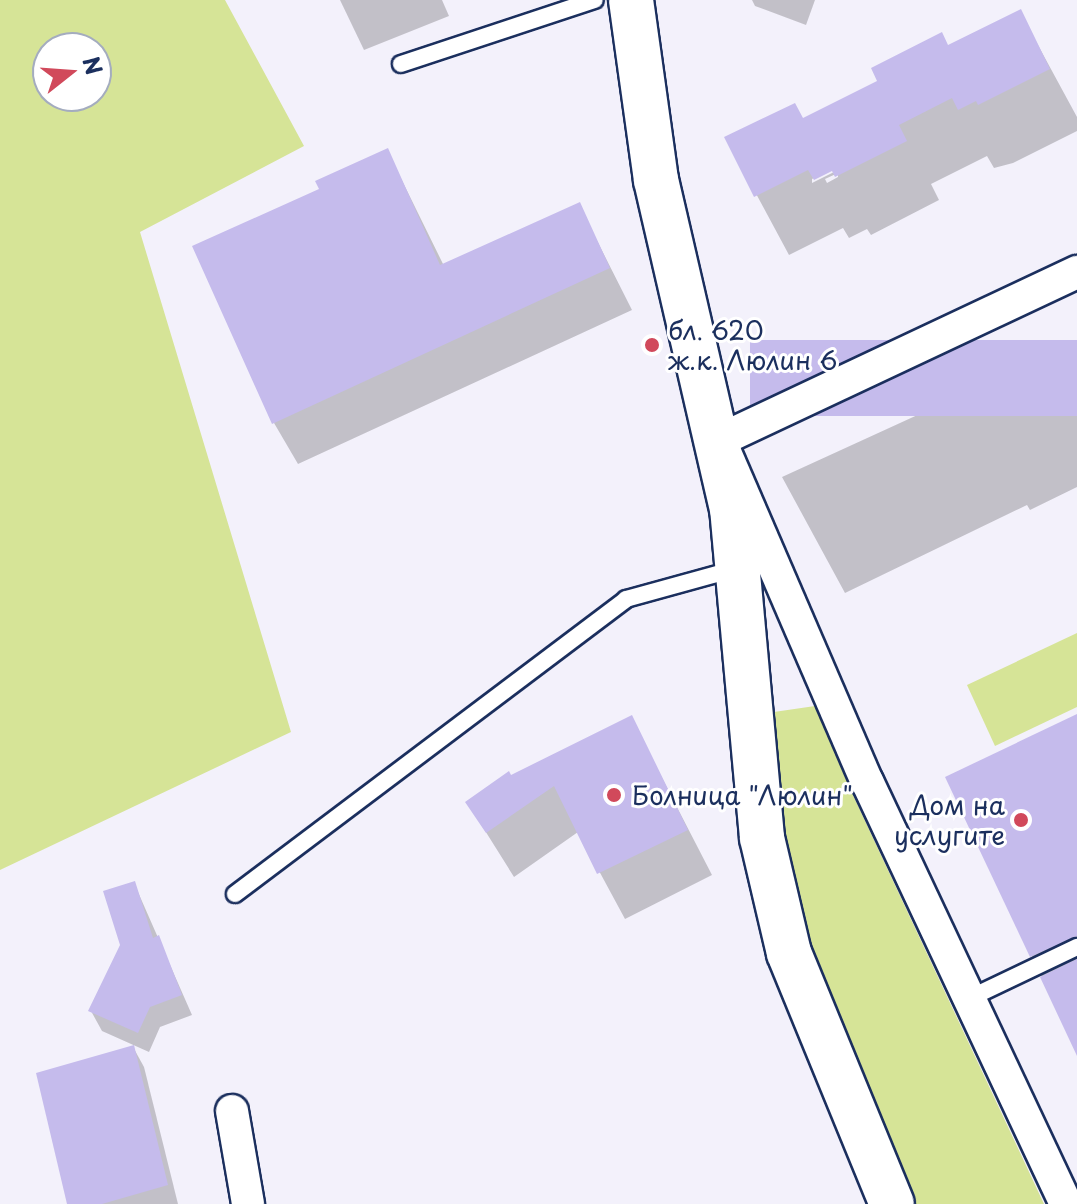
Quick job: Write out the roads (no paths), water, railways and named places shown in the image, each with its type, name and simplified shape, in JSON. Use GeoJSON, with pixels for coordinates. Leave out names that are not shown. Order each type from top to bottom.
{"type":"FeatureCollection","features":[{"type":"Feature","properties":{"kind":"main road"},"geometry":{"type":"LineString","coordinates":[[631,0],[656,180],[720,440],[737,568],[762,838],[789,953],[892,1204]]}},
{"type":"Feature","properties":{"kind":"street"},"geometry":{"type":"LineString","coordinates":[[1066,1204],[867,782],[720,440],[1077,272]]}},
{"type":"Feature","properties":{"kind":"street"},"geometry":{"type":"LineString","coordinates":[[232,1111],[248,1204]]}},
{"type":"Feature","properties":{"kind":"lane"},"geometry":{"type":"LineString","coordinates":[[401,64],[595,0]]}},
{"type":"Feature","properties":{"kind":"lane"},"geometry":{"type":"LineString","coordinates":[[235,894],[626,599],[737,568]]}},
{"type":"Feature","properties":{"kind":"lane"},"geometry":{"type":"LineString","coordinates":[[970,998],[1077,947]]}},
{"type":"Feature","properties":{"kind":"place","name":"бл. 620 ж.к. Люлин 6"},"geometry":{"type":"Point","coordinates":[652,345]}},
{"type":"Feature","properties":{"kind":"place","name":"Болница \"Люлин\""},"geometry":{"type":"Point","coordinates":[614,795]}},
{"type":"Feature","properties":{"kind":"place","name":"Дом на услугите"},"geometry":{"type":"Point","coordinates":[1021,820]}}]}
